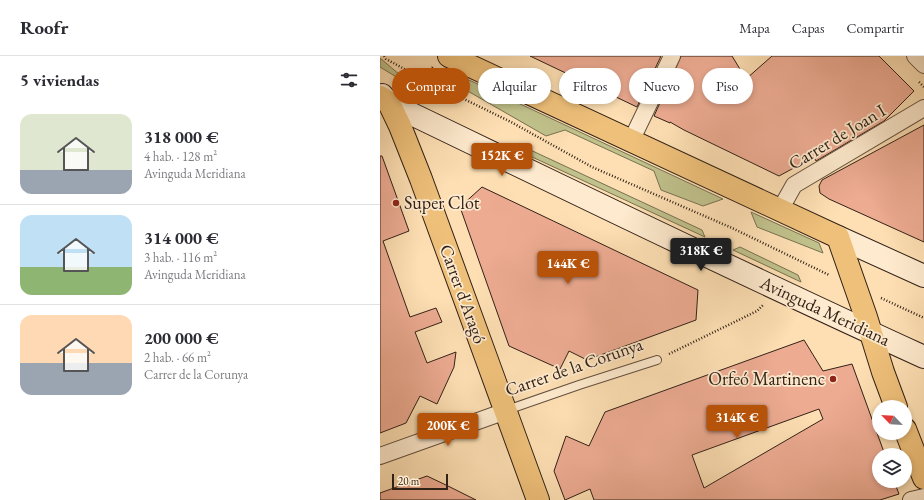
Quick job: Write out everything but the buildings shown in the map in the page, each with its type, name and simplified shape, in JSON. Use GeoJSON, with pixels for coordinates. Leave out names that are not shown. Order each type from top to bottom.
{"type":"FeatureCollection","features":[{"type":"Feature","properties":{"kind":"main road"},"geometry":{"type":"LineString","coordinates":[[443,60],[631,141],[838,237],[872,333],[883,372],[893,400]]}},
{"type":"Feature","properties":{"kind":"main road","name":"Carrer d'Aragó"},"geometry":{"type":"LineString","coordinates":[[383,97],[400,126],[426,191],[538,500]]}},
{"type":"Feature","properties":{"kind":"main road"},"geometry":{"type":"LineString","coordinates":[[909,440],[924,478]]}},
{"type":"Feature","properties":{"kind":"street"},"geometry":{"type":"LineString","coordinates":[[631,141],[672,56]]}},
{"type":"Feature","properties":{"kind":"street"},"geometry":{"type":"LineString","coordinates":[[915,56],[924,65]]}},
{"type":"Feature","properties":{"kind":"street","name":"Avinguda Meridiana"},"geometry":{"type":"LineString","coordinates":[[383,97],[698,252],[924,357]]}},
{"type":"Feature","properties":{"kind":"street","name":"Carrer de Joan I"},"geometry":{"type":"LineString","coordinates":[[780,210],[794,185],[924,108]]}},
{"type":"Feature","properties":{"kind":"street"},"geometry":{"type":"LineString","coordinates":[[838,237],[924,276]]}},
{"type":"Feature","properties":{"kind":"street","name":"Carrer de la Corunya"},"geometry":{"type":"LineString","coordinates":[[380,456],[506,411]]}},
{"type":"Feature","properties":{"kind":"street"},"geometry":{"type":"LineString","coordinates":[[911,500],[924,497]]}},
{"type":"Feature","properties":{"kind":"lane","name":"Carrer de la Corunya"},"geometry":{"type":"LineString","coordinates":[[506,411],[579,385],[657,360]]}},
{"type":"Feature","properties":{"kind":"path","name":"Avinguda Meridiana"},"geometry":{"type":"LineString","coordinates":[[384,56],[386,59],[403,68]]}},
{"type":"Feature","properties":{"kind":"path"},"geometry":{"type":"LineString","coordinates":[[433,68],[443,60]]}},
{"type":"Feature","properties":{"kind":"path","name":"Avinguda Meridiana"},"geometry":{"type":"LineString","coordinates":[[470,102],[511,122],[592,167],[732,228],[835,277]]}},
{"type":"Feature","properties":{"kind":"path","name":"Avinguda Meridiana"},"geometry":{"type":"LineString","coordinates":[[878,297],[924,318]]}},
{"type":"Feature","properties":{"kind":"path","name":"Carrer de la Corunya"},"geometry":{"type":"LineString","coordinates":[[657,360],[757,311],[766,301]]}},
{"type":"Feature","properties":{"kind":"green space"},"geometry":{"type":"Polygon","coordinates":[[[380,58],[392,68],[392,74],[380,67],[380,58]]]}},
{"type":"Feature","properties":{"kind":"green space"},"geometry":{"type":"Polygon","coordinates":[[[470,80],[478,84],[478,97],[470,92],[470,80]]]}},
{"type":"Feature","properties":{"kind":"green space"},"geometry":{"type":"Polygon","coordinates":[[[490,104],[520,104],[723,199],[703,206],[661,190],[654,171],[565,130],[546,136],[490,104]]]}},
{"type":"Feature","properties":{"kind":"green space"},"geometry":{"type":"Polygon","coordinates":[[[524,147],[702,230],[705,237],[517,150],[524,147]]]}},
{"type":"Feature","properties":{"kind":"green space"},"geometry":{"type":"Polygon","coordinates":[[[751,212],[819,243],[823,253],[757,227],[751,212]]]}},
{"type":"Feature","properties":{"kind":"green space"},"geometry":{"type":"Polygon","coordinates":[[[740,247],[798,275],[801,282],[733,250],[740,247]]]}},
{"type":"Feature","properties":{"kind":"place","name":"Super Clot"},"geometry":{"type":"Point","coordinates":[396,203]}},
{"type":"Feature","properties":{"kind":"place","name":"Orfeó Martinenc"},"geometry":{"type":"Point","coordinates":[833,379]}}]}
